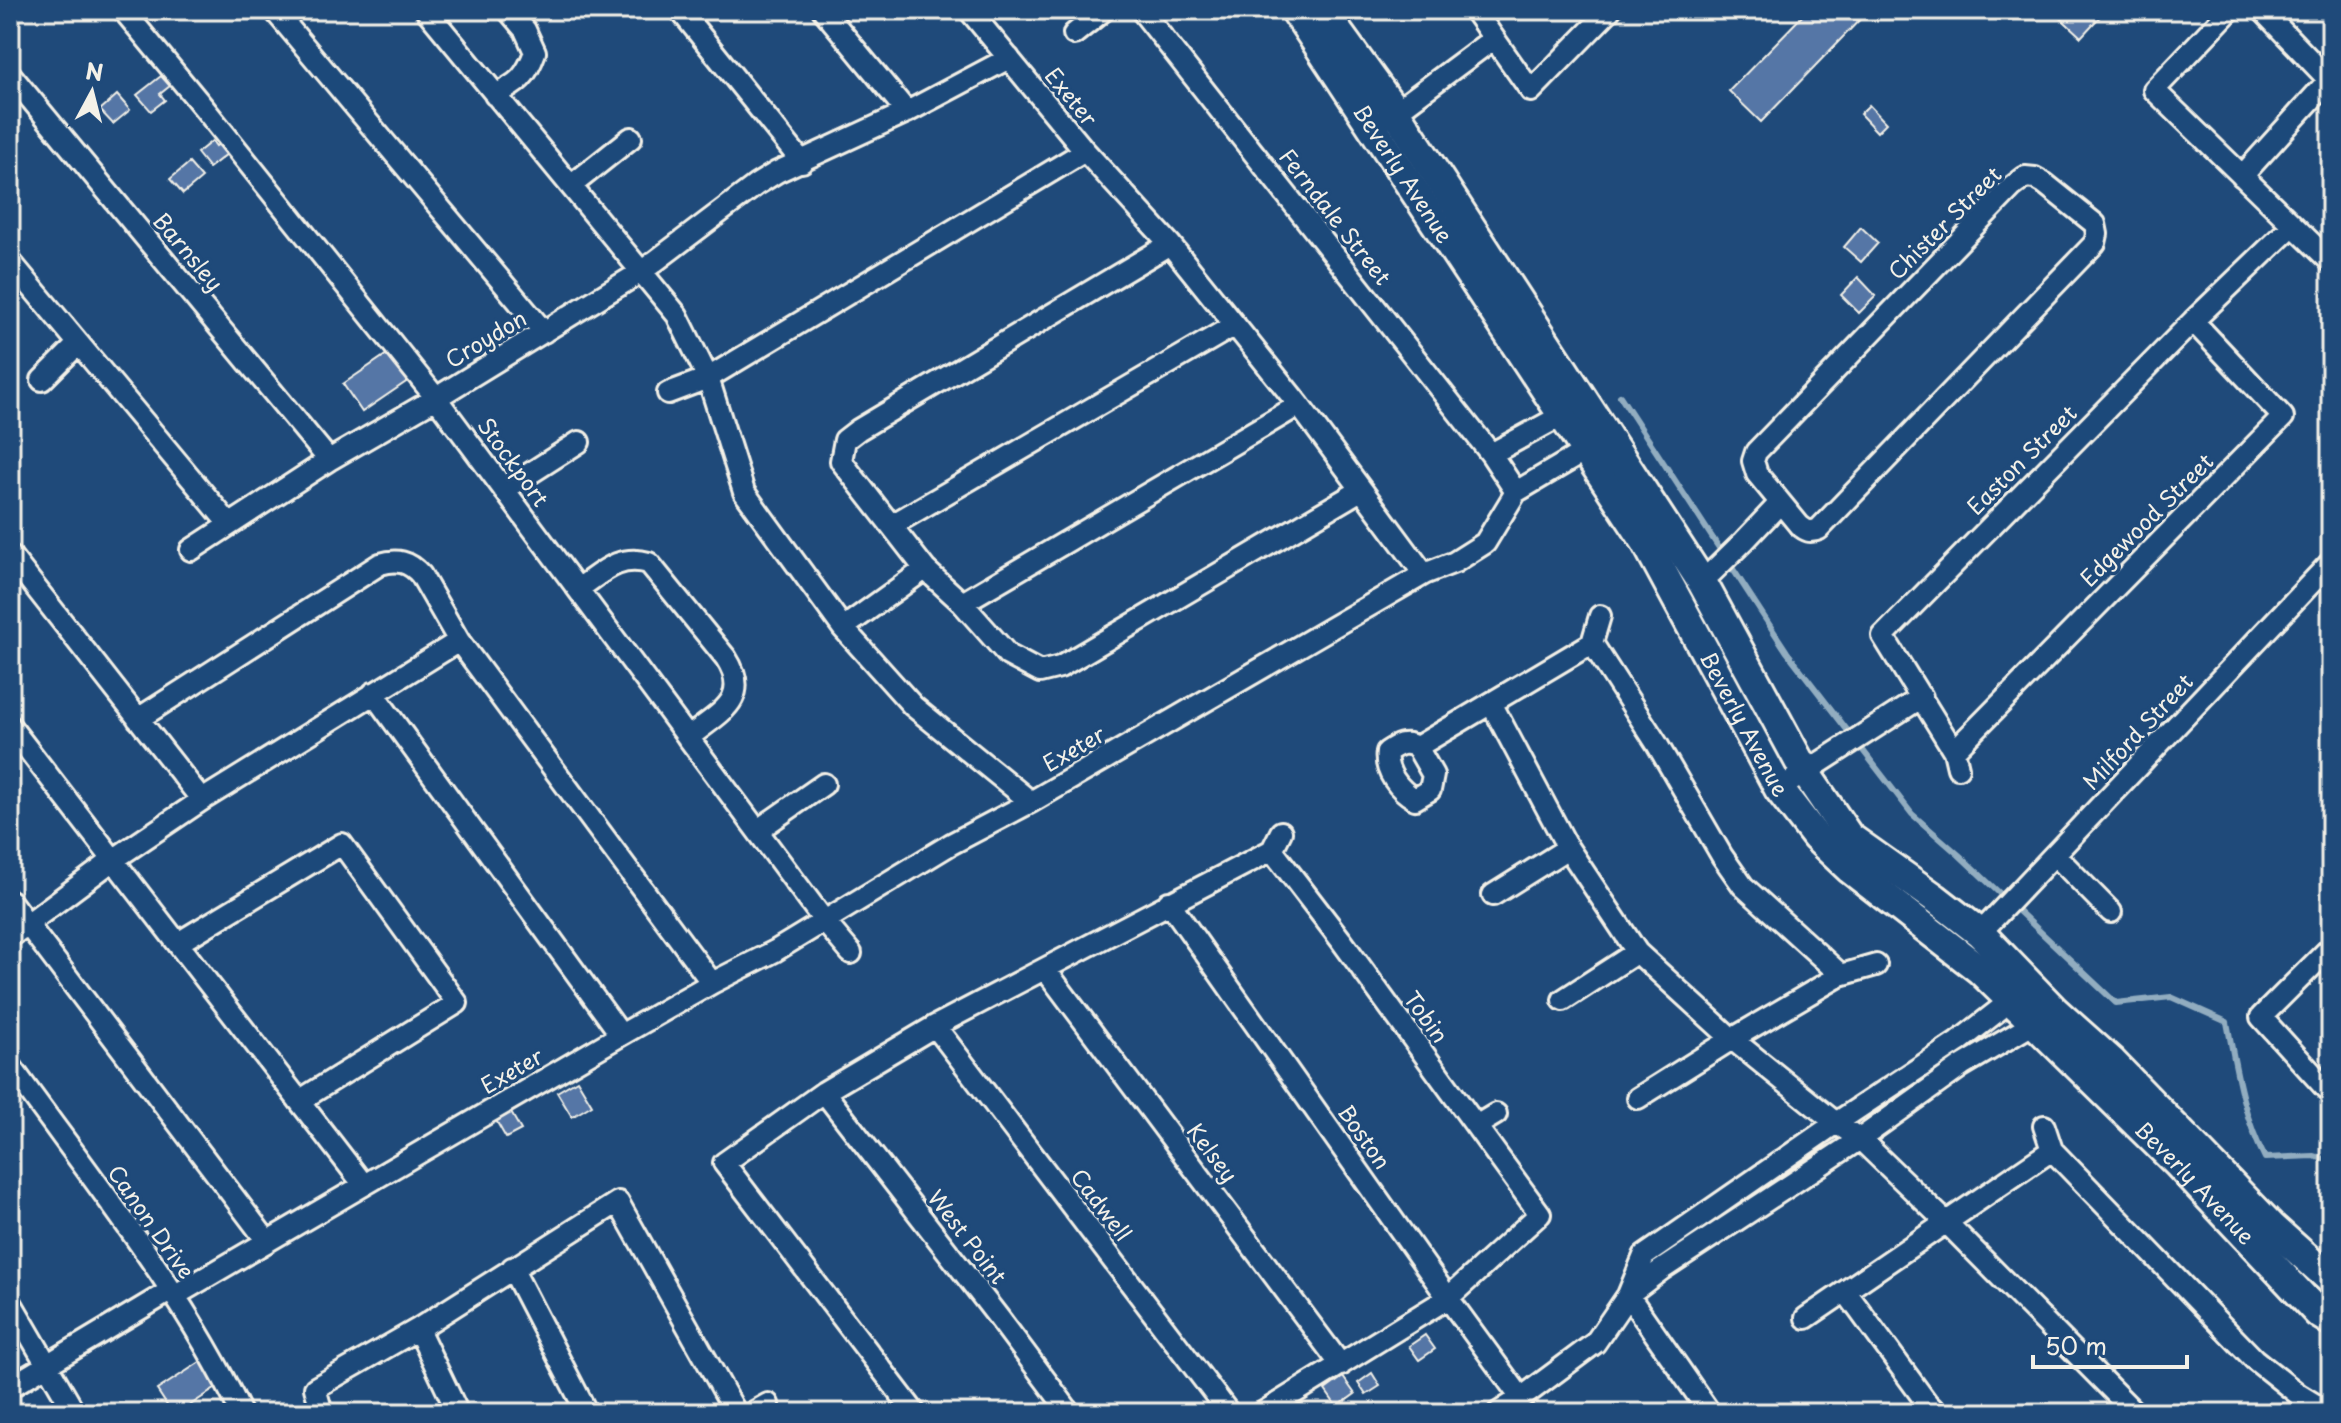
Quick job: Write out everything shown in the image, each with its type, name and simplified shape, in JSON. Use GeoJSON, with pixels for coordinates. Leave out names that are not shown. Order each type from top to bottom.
{"type":"FeatureCollection","features":[{"type":"Feature","properties":{"kind":"street","name":"Stockport"},"geometry":{"type":"LineString","coordinates":[[123,10],[436,398],[851,953]]}},
{"type":"Feature","properties":{"kind":"street"},"geometry":{"type":"LineString","coordinates":[[274,10],[544,332]]}},
{"type":"Feature","properties":{"kind":"street"},"geometry":{"type":"LineString","coordinates":[[426,10],[677,315],[708,378],[744,492],[843,628],[913,706],[1031,802]]}},
{"type":"Feature","properties":{"kind":"street"},"geometry":{"type":"LineString","coordinates":[[495,95],[516,85],[528,71],[535,52],[525,30],[508,10]]}},
{"type":"Feature","properties":{"kind":"street"},"geometry":{"type":"LineString","coordinates":[[680,10],[802,162]]}},
{"type":"Feature","properties":{"kind":"street"},"geometry":{"type":"LineString","coordinates":[[823,10],[907,112]]}},
{"type":"Feature","properties":{"kind":"street","name":"Exeter"},"geometry":{"type":"LineString","coordinates":[[10,1387],[712,983],[775,951],[951,844],[1031,802],[1424,574],[1299,405],[1170,244],[1085,151],[969,10]]}},
{"type":"Feature","properties":{"kind":"street"},"geometry":{"type":"LineString","coordinates":[[1074,34],[1104,10]]}},
{"type":"Feature","properties":{"kind":"street","name":"Ferndale Street"},"geometry":{"type":"LineString","coordinates":[[1141,10],[1491,454],[1516,492]]}},
{"type":"Feature","properties":{"kind":"street","name":"Beverly Avenue"},"geometry":{"type":"LineString","coordinates":[[1295,10],[1384,120]]}},
{"type":"Feature","properties":{"kind":"street","name":"Beverly Avenue"},"geometry":{"type":"LineString","coordinates":[[1322,10],[1384,120],[1596,445],[1779,789],[1816,837],[1850,869],[1980,970],[2021,992],[2177,1163],[2327,1311]]}},
{"type":"Feature","properties":{"kind":"street"},"geometry":{"type":"LineString","coordinates":[[1474,10],[1531,91],[1610,10]]}},
{"type":"Feature","properties":{"kind":"street"},"geometry":{"type":"LineString","coordinates":[[2230,10],[2154,90],[2331,262]]}},
{"type":"Feature","properties":{"kind":"street"},"geometry":{"type":"LineString","coordinates":[[2242,176],[2330,81],[2262,10]]}},
{"type":"Feature","properties":{"kind":"street"},"geometry":{"type":"LineString","coordinates":[[1384,120],[1493,39]]}},
{"type":"Feature","properties":{"kind":"street","name":"Croydon"},"geometry":{"type":"LineString","coordinates":[[191,550],[329,460],[641,272],[777,172],[907,112],[1009,58]]}},
{"type":"Feature","properties":{"kind":"street","name":"Barnsley"},"geometry":{"type":"LineString","coordinates":[[10,74],[329,460]]}},
{"type":"Feature","properties":{"kind":"street"},"geometry":{"type":"LineString","coordinates":[[572,185],[631,138]]}},
{"type":"Feature","properties":{"kind":"street"},"geometry":{"type":"LineString","coordinates":[[668,393],[708,378],[1085,151]]}},
{"type":"Feature","properties":{"kind":"street","name":"Chister Street"},"geometry":{"type":"LineString","coordinates":[[2025,177],[2035,178],[2095,224],[2095,243],[1819,529],[1805,530],[1780,503],[1757,474],[1753,461],[1756,452],[2012,187],[2025,177]]}},
{"type":"Feature","properties":{"kind":"street","name":"Easton Street"},"geometry":{"type":"LineString","coordinates":[[1956,760],[1922,697],[1879,634],[2293,225]]}},
{"type":"Feature","properties":{"kind":"street"},"geometry":{"type":"LineString","coordinates":[[1170,244],[858,430],[845,440],[841,461],[925,569],[962,603],[1008,655],[1040,672],[1060,667],[1361,490]]}},
{"type":"Feature","properties":{"kind":"street"},"geometry":{"type":"LineString","coordinates":[[10,261],[229,524]]}},
{"type":"Feature","properties":{"kind":"street","name":"Edgewood Street"},"geometry":{"type":"LineString","coordinates":[[1956,760],[2283,417],[2193,321]]}},
{"type":"Feature","properties":{"kind":"street"},"geometry":{"type":"LineString","coordinates":[[892,525],[1235,325]]}},
{"type":"Feature","properties":{"kind":"street"},"geometry":{"type":"LineString","coordinates":[[42,380],[78,344]]}},
{"type":"Feature","properties":{"kind":"street"},"geometry":{"type":"LineString","coordinates":[[962,603],[1299,405]]}},
{"type":"Feature","properties":{"kind":"street"},"geometry":{"type":"LineString","coordinates":[[1491,454],[1573,409]]}},
{"type":"Feature","properties":{"kind":"street"},"geometry":{"type":"LineString","coordinates":[[504,490],[579,442]]}},
{"type":"Feature","properties":{"kind":"street"},"geometry":{"type":"LineString","coordinates":[[1424,574],[1455,562],[1485,543],[1516,492],[1596,445]]}},
{"type":"Feature","properties":{"kind":"street","name":"Beverly Avenue"},"geometry":{"type":"LineString","coordinates":[[1596,445],[1709,575],[1805,772],[1849,837],[1935,898],[1989,923],[2021,992]]}},
{"type":"Feature","properties":{"kind":"street"},"geometry":{"type":"LineString","coordinates":[[1709,575],[1780,503]]}},
{"type":"Feature","properties":{"kind":"street"},"geometry":{"type":"LineString","coordinates":[[10,555],[202,800]]}},
{"type":"Feature","properties":{"kind":"street"},"geometry":{"type":"LineString","coordinates":[[578,589],[619,561],[636,559],[649,563],[726,658],[737,683],[733,701],[688,738]]}},
{"type":"Feature","properties":{"kind":"street"},"geometry":{"type":"LineString","coordinates":[[138,719],[380,564],[401,561],[414,566],[459,641],[712,983]]}},
{"type":"Feature","properties":{"kind":"street","name":"Milford Street"},"geometry":{"type":"LineString","coordinates":[[1989,923],[2331,562]]}},
{"type":"Feature","properties":{"kind":"street"},"geometry":{"type":"LineString","coordinates":[[843,628],[925,569]]}},
{"type":"Feature","properties":{"kind":"street"},"geometry":{"type":"LineString","coordinates":[[1417,747],[1592,643],[1600,616]]}},
{"type":"Feature","properties":{"kind":"street"},"geometry":{"type":"LineString","coordinates":[[10,937],[113,860],[202,800],[459,641]]}},
{"type":"Feature","properties":{"kind":"street"},"geometry":{"type":"LineString","coordinates":[[1592,643],[1743,886],[1841,975]]}},
{"type":"Feature","properties":{"kind":"street"},"geometry":{"type":"LineString","coordinates":[[373,693],[621,1035]]}},
{"type":"Feature","properties":{"kind":"street"},"geometry":{"type":"LineString","coordinates":[[1779,789],[1922,697]]}},
{"type":"Feature","properties":{"kind":"street"},"geometry":{"type":"LineString","coordinates":[[1491,703],[1568,848],[1637,952],[1732,1039],[1860,1139],[2135,1413]]}},
{"type":"Feature","properties":{"kind":"street"},"geometry":{"type":"LineString","coordinates":[[10,726],[364,1185]]}},
{"type":"Feature","properties":{"kind":"street"},"geometry":{"type":"LineString","coordinates":[[758,830],[824,784]]}},
{"type":"Feature","properties":{"kind":"street","name":"Tobin"},"geometry":{"type":"LineString","coordinates":[[1169,902],[1276,841],[1349,934],[1409,1035],[1540,1214]]}},
{"type":"Feature","properties":{"kind":"street"},"geometry":{"type":"LineString","coordinates":[[178,943],[342,844],[457,1003],[299,1101]]}},
{"type":"Feature","properties":{"kind":"street"},"geometry":{"type":"LineString","coordinates":[[1493,895],[1568,848]]}},
{"type":"Feature","properties":{"kind":"street"},"geometry":{"type":"LineString","coordinates":[[2055,855],[2111,912]]}},
{"type":"Feature","properties":{"kind":"street"},"geometry":{"type":"LineString","coordinates":[[10,901],[267,1241]]}},
{"type":"Feature","properties":{"kind":"street"},"geometry":{"type":"LineString","coordinates":[[915,1413],[716,1160],[935,1026],[1169,902]]}},
{"type":"Feature","properties":{"kind":"street","name":"Boston"},"geometry":{"type":"LineString","coordinates":[[1169,902],[1521,1398]]}},
{"type":"Feature","properties":{"kind":"street"},"geometry":{"type":"LineString","coordinates":[[2331,947],[2261,1017],[2331,1094]]}},
{"type":"Feature","properties":{"kind":"street"},"geometry":{"type":"LineString","coordinates":[[1563,1000],[1637,952]]}},
{"type":"Feature","properties":{"kind":"street"},"geometry":{"type":"LineString","coordinates":[[1638,1098],[1841,975],[1876,965]]}},
{"type":"Feature","properties":{"kind":"street","name":"Kelsey"},"geometry":{"type":"LineString","coordinates":[[1045,969],[1341,1365]]}},
{"type":"Feature","properties":{"kind":"street"},"geometry":{"type":"LineString","coordinates":[[1498,1413],[1595,1343],[1628,1295],[1644,1256],[1958,1042],[2021,992]]}},
{"type":"Feature","properties":{"kind":"street"},"geometry":{"type":"LineString","coordinates":[[1628,1295],[1860,1139],[1962,1066],[2045,1017]]}},
{"type":"Feature","properties":{"kind":"street","name":"Beverly Avenue"},"geometry":{"type":"LineString","coordinates":[[2045,1017],[2112,1062],[2273,1228],[2331,1280]]}},
{"type":"Feature","properties":{"kind":"street"},"geometry":{"type":"LineString","coordinates":[[1409,1035],[1427,1023]]}},
{"type":"Feature","properties":{"kind":"street","name":"Cadwell"},"geometry":{"type":"LineString","coordinates":[[935,1026],[1229,1413]]}},
{"type":"Feature","properties":{"kind":"street","name":"Canon Drive"},"geometry":{"type":"LineString","coordinates":[[10,1065],[123,1220],[222,1373],[241,1413]]}},
{"type":"Feature","properties":{"kind":"street","name":"West Point"},"geometry":{"type":"LineString","coordinates":[[824,1092],[1070,1413]]}},
{"type":"Feature","properties":{"kind":"street"},"geometry":{"type":"LineString","coordinates":[[1476,1126],[1496,1114]]}},
{"type":"Feature","properties":{"kind":"street"},"geometry":{"type":"LineString","coordinates":[[2044,1126],[2052,1150],[2254,1359],[2298,1394],[2329,1413]]}},
{"type":"Feature","properties":{"kind":"street"},"geometry":{"type":"LineString","coordinates":[[1806,1318],[2052,1150]]}},
{"type":"Feature","properties":{"kind":"street"},"geometry":{"type":"LineString","coordinates":[[322,1413],[315,1388],[418,1329],[618,1202],[736,1413]]}},
{"type":"Feature","properties":{"kind":"street"},"geometry":{"type":"LineString","coordinates":[[1262,1413],[1448,1298],[1540,1214],[1561,1216]]}},
{"type":"Feature","properties":{"kind":"street"},"geometry":{"type":"LineString","coordinates":[[512,1268],[587,1413]]}},
{"type":"Feature","properties":{"kind":"street"},"geometry":{"type":"LineString","coordinates":[[1846,1292],[1926,1410]]}},
{"type":"Feature","properties":{"kind":"street"},"geometry":{"type":"LineString","coordinates":[[1628,1295],[1710,1413]]}},
{"type":"Feature","properties":{"kind":"street"},"geometry":{"type":"LineString","coordinates":[[10,1301],[75,1413]]}},
{"type":"Feature","properties":{"kind":"street"},"geometry":{"type":"LineString","coordinates":[[418,1329],[458,1413]]}},
{"type":"Feature","properties":{"kind":"building"},"geometry":{"type":"Polygon","coordinates":[[[1808,10],[1869,10],[1761,122],[1729,91],[1808,10]]]}},
{"type":"Feature","properties":{"kind":"building"},"geometry":{"type":"Polygon","coordinates":[[[2052,10],[2106,10],[2081,37],[2052,10]]]}},
{"type":"Feature","properties":{"kind":"building"},"geometry":{"type":"Polygon","coordinates":[[[161,76],[170,86],[160,94],[165,100],[151,111],[137,95],[161,76]]]}},
{"type":"Feature","properties":{"kind":"building"},"geometry":{"type":"Polygon","coordinates":[[[117,95],[130,110],[113,124],[100,110],[117,95]]]}},
{"type":"Feature","properties":{"kind":"building"},"geometry":{"type":"Polygon","coordinates":[[[1869,105],[1886,123],[1877,132],[1860,114],[1869,105]]]}},
{"type":"Feature","properties":{"kind":"building"},"geometry":{"type":"Polygon","coordinates":[[[224,140],[232,150],[209,168],[197,153],[212,141],[216,146],[224,140]]]}},
{"type":"Feature","properties":{"kind":"building"},"geometry":{"type":"Polygon","coordinates":[[[189,163],[202,178],[183,194],[170,179],[189,163]]]}},
{"type":"Feature","properties":{"kind":"building"},"geometry":{"type":"Polygon","coordinates":[[[1861,227],[1878,243],[1861,262],[1844,247],[1861,227]]]}},
{"type":"Feature","properties":{"kind":"building"},"geometry":{"type":"Polygon","coordinates":[[[1858,277],[1876,296],[1859,313],[1841,295],[1858,277]]]}},
{"type":"Feature","properties":{"kind":"building"},"geometry":{"type":"Polygon","coordinates":[[[393,350],[412,378],[362,412],[343,384],[393,350]]]}},
{"type":"Feature","properties":{"kind":"building"},"geometry":{"type":"Polygon","coordinates":[[[577,1080],[592,1105],[572,1117],[557,1092],[577,1080]]]}},
{"type":"Feature","properties":{"kind":"building"},"geometry":{"type":"Polygon","coordinates":[[[509,1109],[521,1130],[506,1138],[494,1117],[509,1109]]]}},
{"type":"Feature","properties":{"kind":"building"},"geometry":{"type":"Polygon","coordinates":[[[1425,1335],[1435,1349],[1419,1360],[1409,1346],[1425,1335]]]}},
{"type":"Feature","properties":{"kind":"building"},"geometry":{"type":"Polygon","coordinates":[[[208,1357],[224,1383],[178,1413],[172,1413],[157,1390],[208,1357]]]}},
{"type":"Feature","properties":{"kind":"building"},"geometry":{"type":"Polygon","coordinates":[[[1372,1373],[1380,1386],[1366,1395],[1358,1383],[1372,1373]]]}},
{"type":"Feature","properties":{"kind":"building"},"geometry":{"type":"Polygon","coordinates":[[[1343,1377],[1355,1394],[1337,1407],[1325,1390],[1343,1377]]]}},
{"type":"Feature","properties":{"kind":"waterway"},"geometry":{"type":"LineString","coordinates":[[1620,396],[1723,554]]}},
{"type":"Feature","properties":{"kind":"waterway"},"geometry":{"type":"LineString","coordinates":[[1729,563],[1787,652],[1912,814],[2116,1003],[2171,997],[2227,1022],[2246,1109],[2265,1158],[2314,1156],[2331,1161]]}}]}
